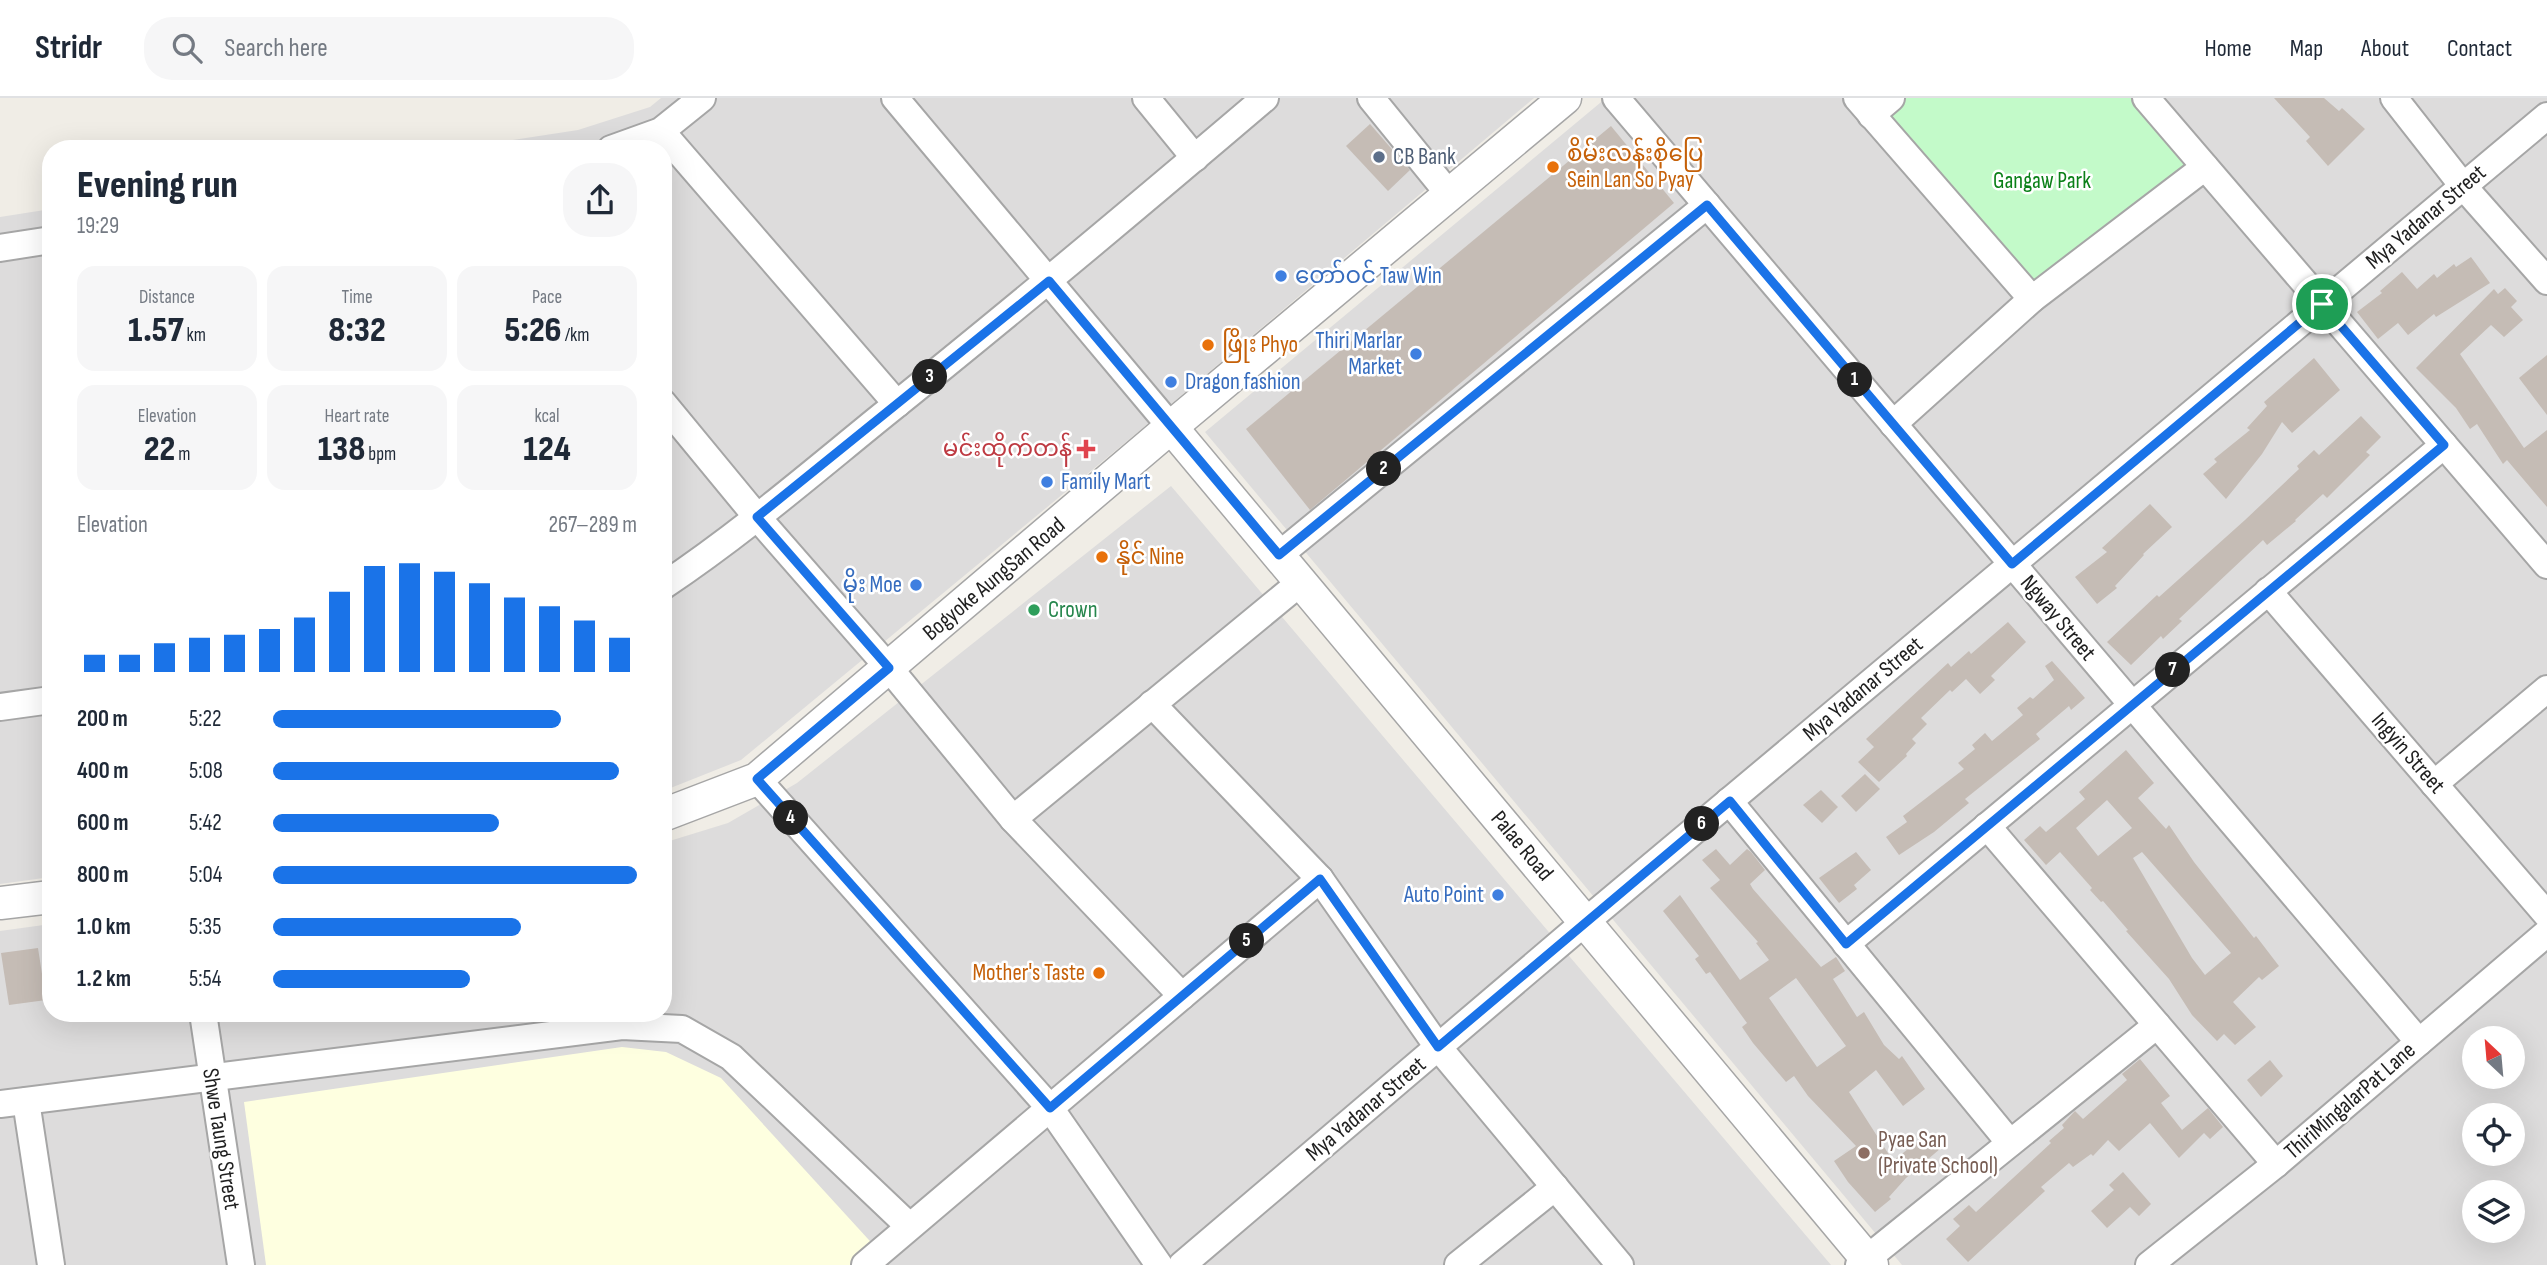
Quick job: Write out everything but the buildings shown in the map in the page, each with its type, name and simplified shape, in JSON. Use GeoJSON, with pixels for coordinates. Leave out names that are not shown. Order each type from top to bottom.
{"type":"FeatureCollection","features":[{"type":"Feature","properties":{"kind":"street"},"geometry":{"type":"LineString","coordinates":[[636,140],[661,131],[702,98]]}},
{"type":"Feature","properties":{"kind":"street"},"geometry":{"type":"LineString","coordinates":[[895,98],[1171,427]]}},
{"type":"Feature","properties":{"kind":"street"},"geometry":{"type":"LineString","coordinates":[[1146,98],[1195,158]]}},
{"type":"Feature","properties":{"kind":"street"},"geometry":{"type":"LineString","coordinates":[[672,580],[709,556],[1049,281],[1265,98]]}},
{"type":"Feature","properties":{"kind":"street"},"geometry":{"type":"LineString","coordinates":[[1371,98],[1449,194]]}},
{"type":"Feature","properties":{"kind":"street","name":"Bogyoke AungSan Road"},"geometry":{"type":"LineString","coordinates":[[672,812],[757,779],[1171,427],[1565,98]]}},
{"type":"Feature","properties":{"kind":"street","name":"Ngway Street"},"geometry":{"type":"LineString","coordinates":[[1616,98],[2419,1042]]}},
{"type":"Feature","properties":{"kind":"street"},"geometry":{"type":"LineString","coordinates":[[1891,98],[1864,107],[2032,299]]}},
{"type":"Feature","properties":{"kind":"street"},"geometry":{"type":"LineString","coordinates":[[2146,98],[2547,565]]}},
{"type":"Feature","properties":{"kind":"street"},"geometry":{"type":"LineString","coordinates":[[2394,98],[2463,186],[2547,281]]}},
{"type":"Feature","properties":{"kind":"street","name":"Mya Yadanar Street"},"geometry":{"type":"LineString","coordinates":[[1182,1265],[1585,922],[2547,116]]}},
{"type":"Feature","properties":{"kind":"street"},"geometry":{"type":"LineString","coordinates":[[661,131],[669,140]]}},
{"type":"Feature","properties":{"kind":"street"},"geometry":{"type":"LineString","coordinates":[[672,144],[897,404]]}},
{"type":"Feature","properties":{"kind":"street"},"geometry":{"type":"LineString","coordinates":[[1893,424],[2032,299],[2205,167]]}},
{"type":"Feature","properties":{"kind":"street"},"geometry":{"type":"LineString","coordinates":[[1279,555],[1707,205]]}},
{"type":"Feature","properties":{"kind":"street"},"geometry":{"type":"LineString","coordinates":[[0,248],[42,241]]}},
{"type":"Feature","properties":{"kind":"street"},"geometry":{"type":"LineString","coordinates":[[672,414],[757,517],[889,668],[1013,819],[1182,996]]}},
{"type":"Feature","properties":{"kind":"street","name":"Palae Road"},"geometry":{"type":"LineString","coordinates":[[1171,427],[1866,1263]]}},
{"type":"Feature","properties":{"kind":"street"},"geometry":{"type":"LineString","coordinates":[[1846,944],[2444,445]]}},
{"type":"Feature","properties":{"kind":"street"},"geometry":{"type":"LineString","coordinates":[[1013,819],[1301,582]]}},
{"type":"Feature","properties":{"kind":"street","name":"Ingyin Street"},"geometry":{"type":"LineString","coordinates":[[2268,591],[2547,915]]}},
{"type":"Feature","properties":{"kind":"street"},"geometry":{"type":"LineString","coordinates":[[2434,783],[2547,689]]}},
{"type":"Feature","properties":{"kind":"street"},"geometry":{"type":"LineString","coordinates":[[0,707],[42,701]]}},
{"type":"Feature","properties":{"kind":"street"},"geometry":{"type":"LineString","coordinates":[[1152,704],[1320,879],[1438,1047],[1620,1265]]}},
{"type":"Feature","properties":{"kind":"street"},"geometry":{"type":"LineString","coordinates":[[757,779],[1050,1108],[1159,1265]]}},
{"type":"Feature","properties":{"kind":"street"},"geometry":{"type":"LineString","coordinates":[[1730,801],[2010,1143]]}},
{"type":"Feature","properties":{"kind":"street"},"geometry":{"type":"LineString","coordinates":[[1987,826],[2276,1164]]}},
{"type":"Feature","properties":{"kind":"street"},"geometry":{"type":"LineString","coordinates":[[865,1265],[1320,879]]}},
{"type":"Feature","properties":{"kind":"street"},"geometry":{"type":"LineString","coordinates":[[0,903],[42,898]]}},
{"type":"Feature","properties":{"kind":"street","name":"ThiriMingalarPat Lane"},"geometry":{"type":"LineString","coordinates":[[2149,1265],[2276,1164],[2547,933]]}},
{"type":"Feature","properties":{"kind":"street","name":"Shwe Taung Street"},"geometry":{"type":"LineString","coordinates":[[204,1022],[241,1265]]}},
{"type":"Feature","properties":{"kind":"street"},"geometry":{"type":"LineString","coordinates":[[1866,1263],[2157,1024]]}},
{"type":"Feature","properties":{"kind":"street"},"geometry":{"type":"LineString","coordinates":[[51,1265],[13,1103],[211,1077],[528,1025],[682,1029],[730,1057],[909,1226]]}},
{"type":"Feature","properties":{"kind":"street"},"geometry":{"type":"LineString","coordinates":[[1458,1265],[1555,1187]]}},
{"type":"Feature","properties":{"kind":"shaded area"},"geometry":{"type":"Polygon","coordinates":[[[661,98],[1534,98],[1138,432],[741,760],[672,787],[672,140],[512,140],[578,130],[650,107],[661,98]]]}},
{"type":"Feature","properties":{"kind":"shaded area"},"geometry":{"type":"Polygon","coordinates":[[[1606,98],[2547,98],[2547,1265],[1902,1265],[1205,432],[1606,98]]]}},
{"type":"Feature","properties":{"kind":"shaded area"},"geometry":{"type":"Polygon","coordinates":[[[42,210],[42,878],[0,884],[0,217],[42,210]]]}},
{"type":"Feature","properties":{"kind":"shaded area"},"geometry":{"type":"Polygon","coordinates":[[[1171,486],[1831,1265],[0,1265],[0,931],[42,925],[42,1022],[672,1022],[672,840],[728,823],[797,783],[1171,486]]]}},
{"type":"Feature","properties":{"kind":"shaded area"},"geometry":{"type":"Polygon","coordinates":[[[622,1047],[666,1052],[721,1078],[879,1251],[864,1265],[266,1265],[244,1102],[622,1047]]]}},
{"type":"Feature","properties":{"kind":"green space","name":"Gangaw Park"},"geometry":{"type":"Polygon","coordinates":[[[1898,98],[2135,98],[2192,165],[2032,299],[1877,116],[1898,98]]]}},
{"type":"Feature","properties":{"kind":"place","name":"CB Bank"},"geometry":{"type":"Point","coordinates":[1379,157]}},
{"type":"Feature","properties":{"kind":"place","name":"စိမ်းလန်းစိုပြေ Sein Lan So Pyay"},"geometry":{"type":"Point","coordinates":[1553,167]}},
{"type":"Feature","properties":{"kind":"place","name":"တော်ဝင် Taw Win"},"geometry":{"type":"Point","coordinates":[1281,276]}},
{"type":"Feature","properties":{"kind":"place","name":"ဖြိုး Phyo"},"geometry":{"type":"Point","coordinates":[1208,345]}},
{"type":"Feature","properties":{"kind":"place","name":"Thiri Marlar Market"},"geometry":{"type":"Point","coordinates":[1416,354]}},
{"type":"Feature","properties":{"kind":"place","name":"Dragon fashion"},"geometry":{"type":"Point","coordinates":[1171,382]}},
{"type":"Feature","properties":{"kind":"place","name":"မင်းထိုက်တန်"},"geometry":{"type":"Point","coordinates":[1086,449]}},
{"type":"Feature","properties":{"kind":"place","name":"Family Mart"},"geometry":{"type":"Point","coordinates":[1047,482]}},
{"type":"Feature","properties":{"kind":"place","name":"နိုင် Nine"},"geometry":{"type":"Point","coordinates":[1102,557]}},
{"type":"Feature","properties":{"kind":"place","name":"မိုး Moe"},"geometry":{"type":"Point","coordinates":[916,585]}},
{"type":"Feature","properties":{"kind":"place","name":"Crown"},"geometry":{"type":"Point","coordinates":[1034,610]}},
{"type":"Feature","properties":{"kind":"place","name":"Auto Point"},"geometry":{"type":"Point","coordinates":[1498,895]}},
{"type":"Feature","properties":{"kind":"place","name":"Mother's Taste"},"geometry":{"type":"Point","coordinates":[1099,973]}},
{"type":"Feature","properties":{"kind":"place","name":"Pyae San (Private School)"},"geometry":{"type":"Point","coordinates":[1864,1153]}},
{"type":"Feature","properties":{"kind":"route"},"geometry":{"type":"LineString","coordinates":[[1707,205],[2012,564],[2322,304],[2444,445],[1846,944],[1730,801],[1438,1047],[1320,879],[1050,1108],[757,779],[889,668],[757,517],[1049,281],[1279,555],[1707,205]]}}]}
